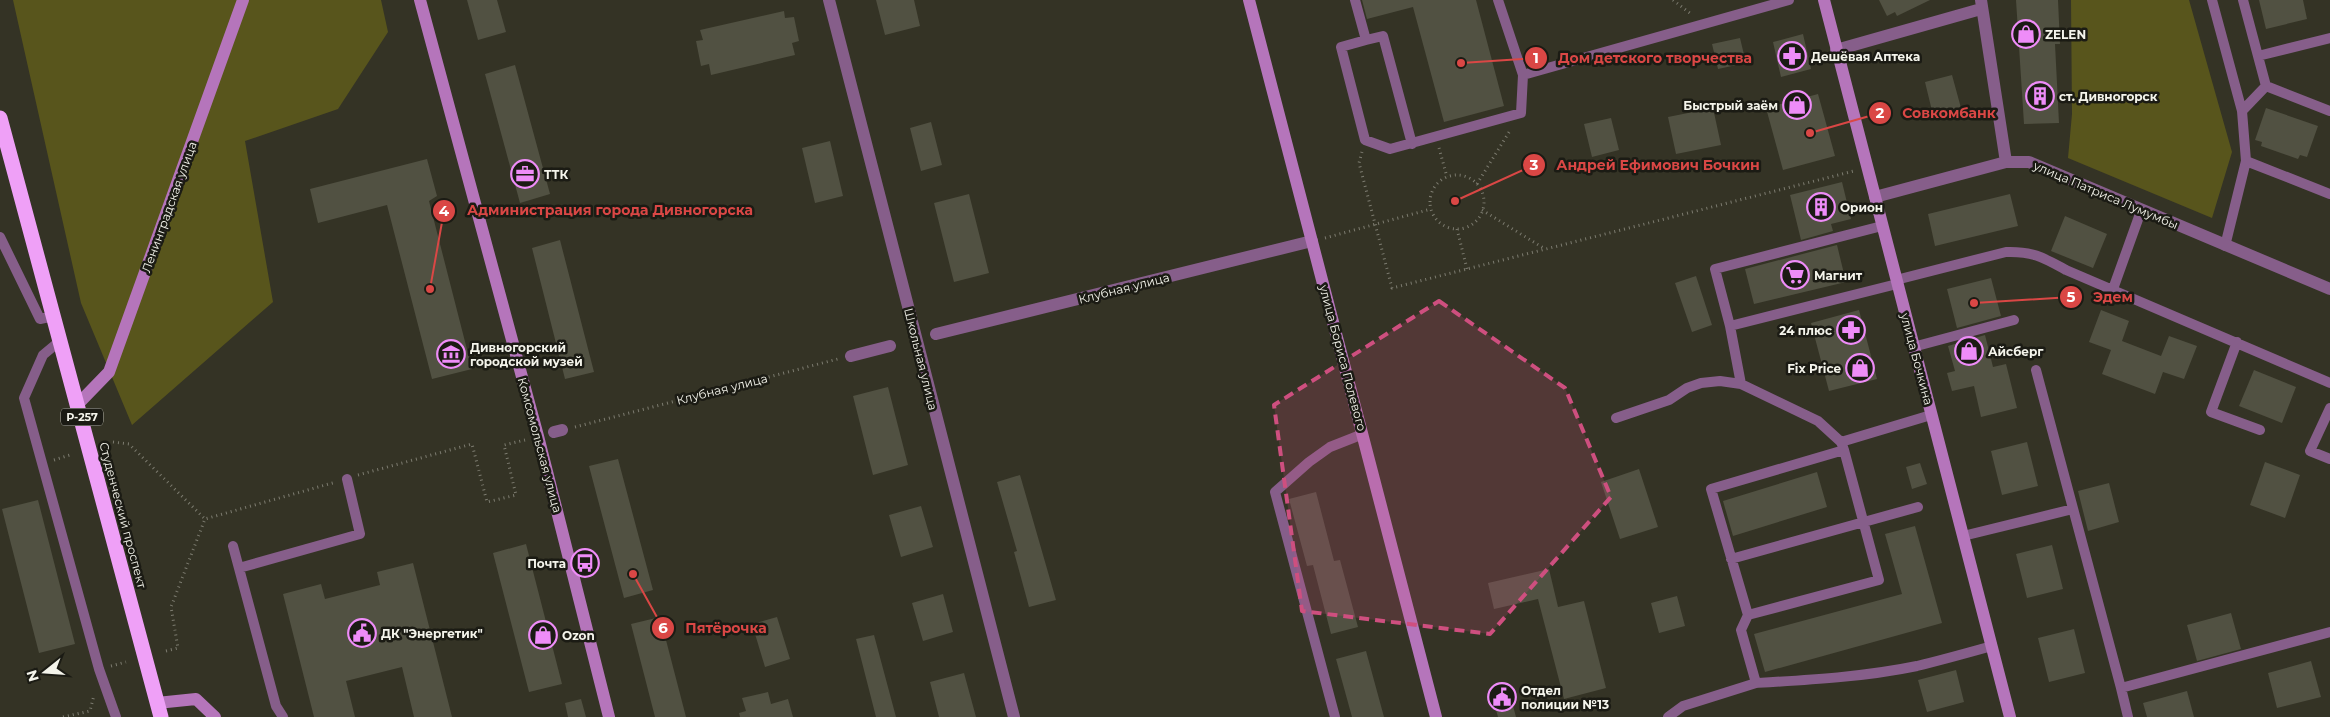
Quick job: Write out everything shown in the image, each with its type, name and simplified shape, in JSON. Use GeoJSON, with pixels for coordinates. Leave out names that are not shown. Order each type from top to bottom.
{"type":"FeatureCollection","features":[{"type":"Feature","properties":{"kind":"highway","name":"Студенческий проспект"},"geometry":{"type":"LineString","coordinates":[[0,118],[159,710]]}},
{"type":"Feature","properties":{"kind":"main road","name":"Ленинградская улица"},"geometry":{"type":"LineString","coordinates":[[78,404],[109,372],[243,0]]}},
{"type":"Feature","properties":{"kind":"main road","name":"Комсомольская улица"},"geometry":{"type":"LineString","coordinates":[[420,0],[538,436],[609,717]]}},
{"type":"Feature","properties":{"kind":"main road","name":"улица Бориса Полевого"},"geometry":{"type":"LineString","coordinates":[[1249,0],[1436,717]]}},
{"type":"Feature","properties":{"kind":"main road","name":"улица Бочкина"},"geometry":{"type":"LineString","coordinates":[[1824,0],[2010,717]]}},
{"type":"Feature","properties":{"kind":"main road"},"geometry":{"type":"LineString","coordinates":[[159,710],[196,699],[215,717]]}},
{"type":"Feature","properties":{"kind":"street","name":"Школьная улица"},"geometry":{"type":"LineString","coordinates":[[829,0],[1014,717]]}},
{"type":"Feature","properties":{"kind":"street"},"geometry":{"type":"LineString","coordinates":[[1836,50],[1981,4],[2006,162]]}},
{"type":"Feature","properties":{"kind":"street","name":"улица Патриса Лумумбы"},"geometry":{"type":"LineString","coordinates":[[1874,197],[2006,162],[2029,162],[2141,211],[2330,288]]}},
{"type":"Feature","properties":{"kind":"street","name":"Клубная улица"},"geometry":{"type":"LineString","coordinates":[[936,334],[1312,241]]}},
{"type":"Feature","properties":{"kind":"street"},"geometry":{"type":"LineString","coordinates":[[851,356],[890,346]]}},
{"type":"Feature","properties":{"kind":"lane"},"geometry":{"type":"LineString","coordinates":[[1355,0],[1366,40]]}},
{"type":"Feature","properties":{"kind":"lane"},"geometry":{"type":"LineString","coordinates":[[1412,144],[1383,36],[1341,47],[1365,140],[1390,149],[1412,144],[1521,112],[1523,75],[1498,0]]}},
{"type":"Feature","properties":{"kind":"lane"},"geometry":{"type":"LineString","coordinates":[[1523,75],[1789,0]]}},
{"type":"Feature","properties":{"kind":"lane"},"geometry":{"type":"LineString","coordinates":[[2212,0],[2242,111],[2246,161],[2225,246]]}},
{"type":"Feature","properties":{"kind":"lane"},"geometry":{"type":"LineString","coordinates":[[2243,0],[2266,86]]}},
{"type":"Feature","properties":{"kind":"lane"},"geometry":{"type":"LineString","coordinates":[[2258,56],[2330,38]]}},
{"type":"Feature","properties":{"kind":"lane"},"geometry":{"type":"LineString","coordinates":[[2242,111],[2266,86]]}},
{"type":"Feature","properties":{"kind":"lane"},"geometry":{"type":"LineString","coordinates":[[2266,86],[2330,111]]}},
{"type":"Feature","properties":{"kind":"lane"},"geometry":{"type":"LineString","coordinates":[[2246,161],[2330,194]]}},
{"type":"Feature","properties":{"kind":"lane"},"geometry":{"type":"LineString","coordinates":[[2113,289],[2141,211]]}},
{"type":"Feature","properties":{"kind":"lane"},"geometry":{"type":"LineString","coordinates":[[1741,384],[1730,326],[1715,269],[1882,226]]}},
{"type":"Feature","properties":{"kind":"lane"},"geometry":{"type":"LineString","coordinates":[[0,237],[40,319],[54,316]]}},
{"type":"Feature","properties":{"kind":"lane"},"geometry":{"type":"LineString","coordinates":[[1730,326],[2006,252],[2023,252],[2038,255],[2066,270],[2330,383]]}},
{"type":"Feature","properties":{"kind":"lane"},"geometry":{"type":"LineString","coordinates":[[1914,346],[2014,320]]}},
{"type":"Feature","properties":{"kind":"lane"},"geometry":{"type":"LineString","coordinates":[[61,340],[43,355],[24,398],[99,668],[116,717]]}},
{"type":"Feature","properties":{"kind":"lane"},"geometry":{"type":"LineString","coordinates":[[2237,342],[2211,412],[2260,430]]}},
{"type":"Feature","properties":{"kind":"lane"},"geometry":{"type":"LineString","coordinates":[[2036,370],[2128,717]]}},
{"type":"Feature","properties":{"kind":"lane"},"geometry":{"type":"LineString","coordinates":[[1616,418],[1669,400],[1687,388],[1701,383],[1720,380],[1741,384],[1818,421],[1842,446],[1879,580],[1748,615]]}},
{"type":"Feature","properties":{"kind":"lane"},"geometry":{"type":"LineString","coordinates":[[2330,408],[2310,451],[2330,459]]}},
{"type":"Feature","properties":{"kind":"lane"},"geometry":{"type":"LineString","coordinates":[[1756,683],[1741,630],[1748,615],[1711,489],[1931,416]]}},
{"type":"Feature","properties":{"kind":"lane"},"geometry":{"type":"LineString","coordinates":[[1335,717],[1275,492],[1309,462],[1330,448],[1363,434]]}},
{"type":"Feature","properties":{"kind":"lane"},"geometry":{"type":"LineString","coordinates":[[239,568],[360,534],[347,479]]}},
{"type":"Feature","properties":{"kind":"lane"},"geometry":{"type":"LineString","coordinates":[[1731,559],[1918,507]]}},
{"type":"Feature","properties":{"kind":"lane"},"geometry":{"type":"LineString","coordinates":[[1963,536],[2073,509]]}},
{"type":"Feature","properties":{"kind":"lane"},"geometry":{"type":"LineString","coordinates":[[233,546],[276,706],[283,717]]}},
{"type":"Feature","properties":{"kind":"lane"},"geometry":{"type":"LineString","coordinates":[[2121,688],[2330,633]]}},
{"type":"Feature","properties":{"kind":"lane"},"geometry":{"type":"LineString","coordinates":[[1668,717],[1684,706],[1756,683],[1810,680],[1916,666],[1992,646]]}},
{"type":"Feature","properties":{"kind":"path"},"geometry":{"type":"LineString","coordinates":[[1673,0],[1703,24]]}},
{"type":"Feature","properties":{"kind":"path"},"geometry":{"type":"LineString","coordinates":[[1477,184],[1521,112]]}},
{"type":"Feature","properties":{"kind":"path"},"geometry":{"type":"LineString","coordinates":[[1436,137],[1447,177]]}},
{"type":"Feature","properties":{"kind":"path"},"geometry":{"type":"LineString","coordinates":[[1365,140],[1359,163],[1392,288],[1867,167]]}},
{"type":"Feature","properties":{"kind":"path"},"geometry":{"type":"LineString","coordinates":[[1453,175],[1466,177],[1477,184],[1482,192],[1482,210],[1473,223],[1457,229],[1441,223],[1431,209],[1430,201],[1434,186],[1453,175]]}},
{"type":"Feature","properties":{"kind":"path"},"geometry":{"type":"LineString","coordinates":[[1312,241],[1376,226],[1431,209]]}},
{"type":"Feature","properties":{"kind":"path"},"geometry":{"type":"LineString","coordinates":[[1482,210],[1545,249]]}},
{"type":"Feature","properties":{"kind":"path"},"geometry":{"type":"LineString","coordinates":[[1457,229],[1467,269]]}},
{"type":"Feature","properties":{"kind":"path","name":"Клубная улица"},"geometry":{"type":"LineString","coordinates":[[558,431],[851,356]]}},
{"type":"Feature","properties":{"kind":"path"},"geometry":{"type":"LineString","coordinates":[[205,519],[472,444],[487,502],[516,495],[504,445],[526,440]]}},
{"type":"Feature","properties":{"kind":"path"},"geometry":{"type":"LineString","coordinates":[[113,442],[129,444],[205,519]]}},
{"type":"Feature","properties":{"kind":"path"},"geometry":{"type":"LineString","coordinates":[[56,459],[73,454]]}},
{"type":"Feature","properties":{"kind":"path"},"geometry":{"type":"LineString","coordinates":[[166,651],[178,648],[171,607],[205,519]]}},
{"type":"Feature","properties":{"kind":"path"},"geometry":{"type":"LineString","coordinates":[[63,717],[90,711]]}},
{"type":"Feature","properties":{"kind":"highlighted area"},"geometry":{"type":"Polygon","coordinates":[[[1439,301],[1565,388],[1611,497],[1490,634],[1302,611],[1274,405],[1439,301]]]}},
{"type":"Feature","properties":{"kind":"shaded area"},"geometry":{"type":"Polygon","coordinates":[[[13,0],[381,0],[388,32],[338,109],[245,141],[273,302],[132,425],[81,303],[13,0]]]}},
{"type":"Feature","properties":{"kind":"shaded area"},"geometry":{"type":"Polygon","coordinates":[[[2071,0],[2189,0],[2232,152],[2212,218],[2068,158],[2072,114],[2071,0]]]}},
{"type":"Feature","properties":{"kind":"building"},"geometry":{"type":"Polygon","coordinates":[[[467,0],[497,0],[506,32],[478,40],[467,0]]]}},
{"type":"Feature","properties":{"kind":"building"},"geometry":{"type":"Polygon","coordinates":[[[876,0],[914,0],[920,26],[885,35],[876,0]]]}},
{"type":"Feature","properties":{"kind":"building"},"geometry":{"type":"Polygon","coordinates":[[[1362,0],[1476,0],[1504,106],[1444,122],[1413,7],[1367,19],[1362,0]]]}},
{"type":"Feature","properties":{"kind":"building"},"geometry":{"type":"Polygon","coordinates":[[[1879,0],[1930,0],[1897,16],[1895,12],[1887,16],[1879,0]]]}},
{"type":"Feature","properties":{"kind":"building"},"geometry":{"type":"Polygon","coordinates":[[[2016,0],[2058,0],[2060,44],[2055,44],[2059,123],[2024,124],[2016,0]]]}},
{"type":"Feature","properties":{"kind":"building"},"geometry":{"type":"Polygon","coordinates":[[[2259,0],[2303,0],[2307,19],[2266,29],[2259,0]]]}},
{"type":"Feature","properties":{"kind":"building"},"geometry":{"type":"Polygon","coordinates":[[[784,11],[785,18],[794,17],[799,41],[792,43],[795,55],[711,75],[709,64],[701,66],[696,41],[703,40],[700,30],[784,11]]]}},
{"type":"Feature","properties":{"kind":"building","name":"Дешёвая Аптека"},"geometry":{"type":"Polygon","coordinates":[[[1803,34],[1811,69],[1781,77],[1773,42],[1803,34]]]}},
{"type":"Feature","properties":{"kind":"building"},"geometry":{"type":"Polygon","coordinates":[[[1740,38],[1746,63],[1718,69],[1712,44],[1740,38]]]}},
{"type":"Feature","properties":{"kind":"building"},"geometry":{"type":"Polygon","coordinates":[[[515,65],[550,194],[520,203],[485,74],[515,65]]]}},
{"type":"Feature","properties":{"kind":"building"},"geometry":{"type":"Polygon","coordinates":[[[1952,75],[1961,108],[1933,115],[1925,82],[1952,75]]]}},
{"type":"Feature","properties":{"kind":"building"},"geometry":{"type":"Polygon","coordinates":[[[1818,94],[1835,156],[1783,170],[1766,108],[1818,94]]]}},
{"type":"Feature","properties":{"kind":"building"},"geometry":{"type":"Polygon","coordinates":[[[1713,108],[1721,145],[1676,154],[1668,117],[1713,108]]]}},
{"type":"Feature","properties":{"kind":"building"},"geometry":{"type":"Polygon","coordinates":[[[2266,108],[2318,126],[2307,157],[2300,155],[2298,159],[2261,146],[2262,142],[2255,140],[2266,108]]]}},
{"type":"Feature","properties":{"kind":"building"},"geometry":{"type":"Polygon","coordinates":[[[1611,118],[1619,150],[1592,157],[1584,124],[1611,118]]]}},
{"type":"Feature","properties":{"kind":"building"},"geometry":{"type":"Polygon","coordinates":[[[931,122],[942,165],[921,171],[910,128],[931,122]]]}},
{"type":"Feature","properties":{"kind":"building"},"geometry":{"type":"Polygon","coordinates":[[[830,141],[843,196],[815,203],[802,148],[830,141]]]}},
{"type":"Feature","properties":{"kind":"building"},"geometry":{"type":"Polygon","coordinates":[[[427,159],[437,196],[429,201],[472,369],[432,379],[387,205],[318,223],[310,189],[427,159]]]}},
{"type":"Feature","properties":{"kind":"building","name":"Орион"},"geometry":{"type":"Polygon","coordinates":[[[1842,182],[1851,219],[1831,224],[1833,231],[1801,240],[1790,195],[1842,182]]]}},
{"type":"Feature","properties":{"kind":"building"},"geometry":{"type":"Polygon","coordinates":[[[969,194],[989,273],[954,282],[934,203],[969,194]]]}},
{"type":"Feature","properties":{"kind":"building"},"geometry":{"type":"Polygon","coordinates":[[[2010,194],[2018,226],[1935,246],[1928,214],[2010,194]]]}},
{"type":"Feature","properties":{"kind":"building"},"geometry":{"type":"Polygon","coordinates":[[[2065,216],[2107,234],[2093,268],[2051,251],[2065,216]]]}},
{"type":"Feature","properties":{"kind":"building"},"geometry":{"type":"Polygon","coordinates":[[[560,240],[594,372],[565,379],[532,248],[560,240]]]}},
{"type":"Feature","properties":{"kind":"building","name":"Магнит"},"geometry":{"type":"Polygon","coordinates":[[[1837,245],[1846,282],[1754,304],[1745,269],[1837,245]]]}},
{"type":"Feature","properties":{"kind":"building"},"geometry":{"type":"Polygon","coordinates":[[[1696,276],[1712,325],[1692,332],[1675,283],[1696,276]]]}},
{"type":"Feature","properties":{"kind":"building"},"geometry":{"type":"Polygon","coordinates":[[[1991,278],[2001,316],[1957,328],[1947,289],[1991,278]]]}},
{"type":"Feature","properties":{"kind":"building"},"geometry":{"type":"Polygon","coordinates":[[[1859,310],[1877,379],[1829,391],[1811,323],[1859,310]]]}},
{"type":"Feature","properties":{"kind":"building"},"geometry":{"type":"Polygon","coordinates":[[[2101,310],[2129,321],[2122,341],[2161,356],[2169,336],[2197,346],[2184,379],[2163,372],[2155,394],[2102,374],[2111,350],[2089,342],[2101,310]]]}},
{"type":"Feature","properties":{"kind":"building"},"geometry":{"type":"Polygon","coordinates":[[[1985,335],[1993,367],[2006,364],[2017,408],[1981,417],[1974,386],[1952,391],[1947,373],[1955,371],[1948,346],[1985,335]]]}},
{"type":"Feature","properties":{"kind":"building"},"geometry":{"type":"Polygon","coordinates":[[[2254,370],[2296,387],[2282,423],[2239,406],[2254,370]]]}},
{"type":"Feature","properties":{"kind":"building"},"geometry":{"type":"Polygon","coordinates":[[[888,387],[908,465],[873,475],[853,396],[888,387]]]}},
{"type":"Feature","properties":{"kind":"building"},"geometry":{"type":"Polygon","coordinates":[[[2027,442],[2038,486],[2002,495],[1991,451],[2027,442]]]}},
{"type":"Feature","properties":{"kind":"building"},"geometry":{"type":"Polygon","coordinates":[[[618,459],[653,590],[624,598],[589,466],[618,459]]]}},
{"type":"Feature","properties":{"kind":"building"},"geometry":{"type":"Polygon","coordinates":[[[2265,462],[2300,475],[2285,518],[2250,505],[2265,462]]]}},
{"type":"Feature","properties":{"kind":"building"},"geometry":{"type":"Polygon","coordinates":[[[1920,463],[1927,484],[1912,489],[1906,467],[1920,463]]]}},
{"type":"Feature","properties":{"kind":"building"},"geometry":{"type":"Polygon","coordinates":[[[1639,469],[1658,527],[1620,539],[1601,482],[1639,469]]]}},
{"type":"Feature","properties":{"kind":"building"},"geometry":{"type":"Polygon","coordinates":[[[1817,472],[1827,507],[1733,536],[1723,501],[1817,472]]]}},
{"type":"Feature","properties":{"kind":"building"},"geometry":{"type":"Polygon","coordinates":[[[1020,475],[1056,600],[1029,607],[1014,552],[1017,551],[997,482],[1020,475]]]}},
{"type":"Feature","properties":{"kind":"building"},"geometry":{"type":"Polygon","coordinates":[[[2109,483],[2119,522],[2088,531],[2078,491],[2109,483]]]}},
{"type":"Feature","properties":{"kind":"building"},"geometry":{"type":"Polygon","coordinates":[[[1316,492],[1334,561],[1340,560],[1358,627],[1331,634],[1313,565],[1307,566],[1289,499],[1316,492]]]}},
{"type":"Feature","properties":{"kind":"building"},"geometry":{"type":"Polygon","coordinates":[[[38,500],[75,644],[39,653],[2,509],[38,500]]]}},
{"type":"Feature","properties":{"kind":"building"},"geometry":{"type":"Polygon","coordinates":[[[921,506],[933,547],[901,557],[889,515],[921,506]]]}},
{"type":"Feature","properties":{"kind":"building"},"geometry":{"type":"Polygon","coordinates":[[[1915,526],[1942,623],[1765,672],[1754,634],[1902,594],[1885,534],[1915,526]]]}},
{"type":"Feature","properties":{"kind":"building"},"geometry":{"type":"Polygon","coordinates":[[[526,544],[562,684],[529,692],[493,553],[526,544]]]}},
{"type":"Feature","properties":{"kind":"building"},"geometry":{"type":"Polygon","coordinates":[[[2052,545],[2063,589],[2027,598],[2016,554],[2052,545]]]}},
{"type":"Feature","properties":{"kind":"building","name":"ДК \"Энергетик\""},"geometry":{"type":"Polygon","coordinates":[[[413,563],[452,717],[414,717],[402,667],[346,681],[355,717],[314,717],[283,594],[321,584],[325,599],[380,585],[377,572],[413,563]]]}},
{"type":"Feature","properties":{"kind":"building"},"geometry":{"type":"Polygon","coordinates":[[[1549,569],[1558,607],[1584,601],[1606,688],[1564,699],[1538,599],[1494,609],[1488,583],[1549,569]]]}},
{"type":"Feature","properties":{"kind":"building"},"geometry":{"type":"Polygon","coordinates":[[[943,594],[953,632],[923,641],[912,603],[943,594]]]}},
{"type":"Feature","properties":{"kind":"building"},"geometry":{"type":"Polygon","coordinates":[[[1677,596],[1685,626],[1659,633],[1651,603],[1677,596]]]}},
{"type":"Feature","properties":{"kind":"building"},"geometry":{"type":"Polygon","coordinates":[[[2231,613],[2241,649],[2197,661],[2187,625],[2231,613]]]}},
{"type":"Feature","properties":{"kind":"building"},"geometry":{"type":"Polygon","coordinates":[[[660,617],[686,717],[655,717],[631,624],[660,617]]]}},
{"type":"Feature","properties":{"kind":"building"},"geometry":{"type":"Polygon","coordinates":[[[777,617],[790,659],[765,667],[752,624],[777,617]]]}},
{"type":"Feature","properties":{"kind":"building"},"geometry":{"type":"Polygon","coordinates":[[[2074,629],[2085,673],[2049,682],[2038,638],[2074,629]]]}},
{"type":"Feature","properties":{"kind":"building"},"geometry":{"type":"Polygon","coordinates":[[[874,635],[896,717],[876,717],[856,639],[874,635]]]}},
{"type":"Feature","properties":{"kind":"building"},"geometry":{"type":"Polygon","coordinates":[[[1366,651],[1384,717],[1352,717],[1336,659],[1366,651]]]}},
{"type":"Feature","properties":{"kind":"building"},"geometry":{"type":"Polygon","coordinates":[[[2311,661],[2321,697],[2277,708],[2268,673],[2311,661]]]}},
{"type":"Feature","properties":{"kind":"building"},"geometry":{"type":"Polygon","coordinates":[[[1956,670],[1964,702],[1927,712],[1918,680],[1956,670]]]}},
{"type":"Feature","properties":{"kind":"building"},"geometry":{"type":"Polygon","coordinates":[[[964,673],[976,717],[939,717],[930,682],[964,673]]]}},
{"type":"Feature","properties":{"kind":"building","name":"Отдел полиции №13"},"geometry":{"type":"Polygon","coordinates":[[[1507,683],[1516,717],[1498,717],[1490,688],[1507,683]]]}},
{"type":"Feature","properties":{"kind":"building"},"geometry":{"type":"Polygon","coordinates":[[[2187,691],[2194,717],[2147,717],[2143,703],[2187,691]]]}},
{"type":"Feature","properties":{"kind":"building"},"geometry":{"type":"Polygon","coordinates":[[[768,692],[771,704],[788,699],[793,717],[740,717],[739,713],[746,711],[742,698],[768,692]]]}},
{"type":"Feature","properties":{"kind":"building"},"geometry":{"type":"Polygon","coordinates":[[[581,699],[586,717],[568,717],[565,703],[581,699]]]}},
{"type":"Feature","properties":{"kind":"place","name":"ZELEN"},"geometry":{"type":"Point","coordinates":[2026,34]}},
{"type":"Feature","properties":{"kind":"place","name":"Дешёвая Аптека"},"geometry":{"type":"Point","coordinates":[1792,56]}},
{"type":"Feature","properties":{"kind":"place","name":"Дом детского творчества"},"geometry":{"type":"Point","coordinates":[1461,63]}},
{"type":"Feature","properties":{"kind":"place","name":"ст. Дивногорск"},"geometry":{"type":"Point","coordinates":[2040,96]}},
{"type":"Feature","properties":{"kind":"place","name":"Быстрый заём"},"geometry":{"type":"Point","coordinates":[1797,105]}},
{"type":"Feature","properties":{"kind":"place","name":"Совкомбанк"},"geometry":{"type":"Point","coordinates":[1810,133]}},
{"type":"Feature","properties":{"kind":"place","name":"ТТК"},"geometry":{"type":"Point","coordinates":[525,174]}},
{"type":"Feature","properties":{"kind":"place","name":"Андрей Ефимович Бочкин"},"geometry":{"type":"Point","coordinates":[1455,201]}},
{"type":"Feature","properties":{"kind":"place","name":"Орион"},"geometry":{"type":"Point","coordinates":[1821,207]}},
{"type":"Feature","properties":{"kind":"place","name":"Магнит"},"geometry":{"type":"Point","coordinates":[1795,275]}},
{"type":"Feature","properties":{"kind":"place","name":"Администрация города Дивногорска"},"geometry":{"type":"Point","coordinates":[430,289]}},
{"type":"Feature","properties":{"kind":"place","name":"Эдем"},"geometry":{"type":"Point","coordinates":[1974,303]}},
{"type":"Feature","properties":{"kind":"place","name":"24 плюс"},"geometry":{"type":"Point","coordinates":[1851,330]}},
{"type":"Feature","properties":{"kind":"place","name":"Айсберг"},"geometry":{"type":"Point","coordinates":[1969,351]}},
{"type":"Feature","properties":{"kind":"place","name":"Дивногорский городской музей"},"geometry":{"type":"Point","coordinates":[451,354]}},
{"type":"Feature","properties":{"kind":"place","name":"Fix Price"},"geometry":{"type":"Point","coordinates":[1860,368]}},
{"type":"Feature","properties":{"kind":"place","name":"Почта"},"geometry":{"type":"Point","coordinates":[585,563]}},
{"type":"Feature","properties":{"kind":"place","name":"Пятёрочка"},"geometry":{"type":"Point","coordinates":[633,574]}},
{"type":"Feature","properties":{"kind":"place","name":"ДК \"Энергетик\""},"geometry":{"type":"Point","coordinates":[362,633]}},
{"type":"Feature","properties":{"kind":"place","name":"Ozon"},"geometry":{"type":"Point","coordinates":[543,635]}},
{"type":"Feature","properties":{"kind":"place","name":"Отдел полиции №13"},"geometry":{"type":"Point","coordinates":[1502,697]}}]}
